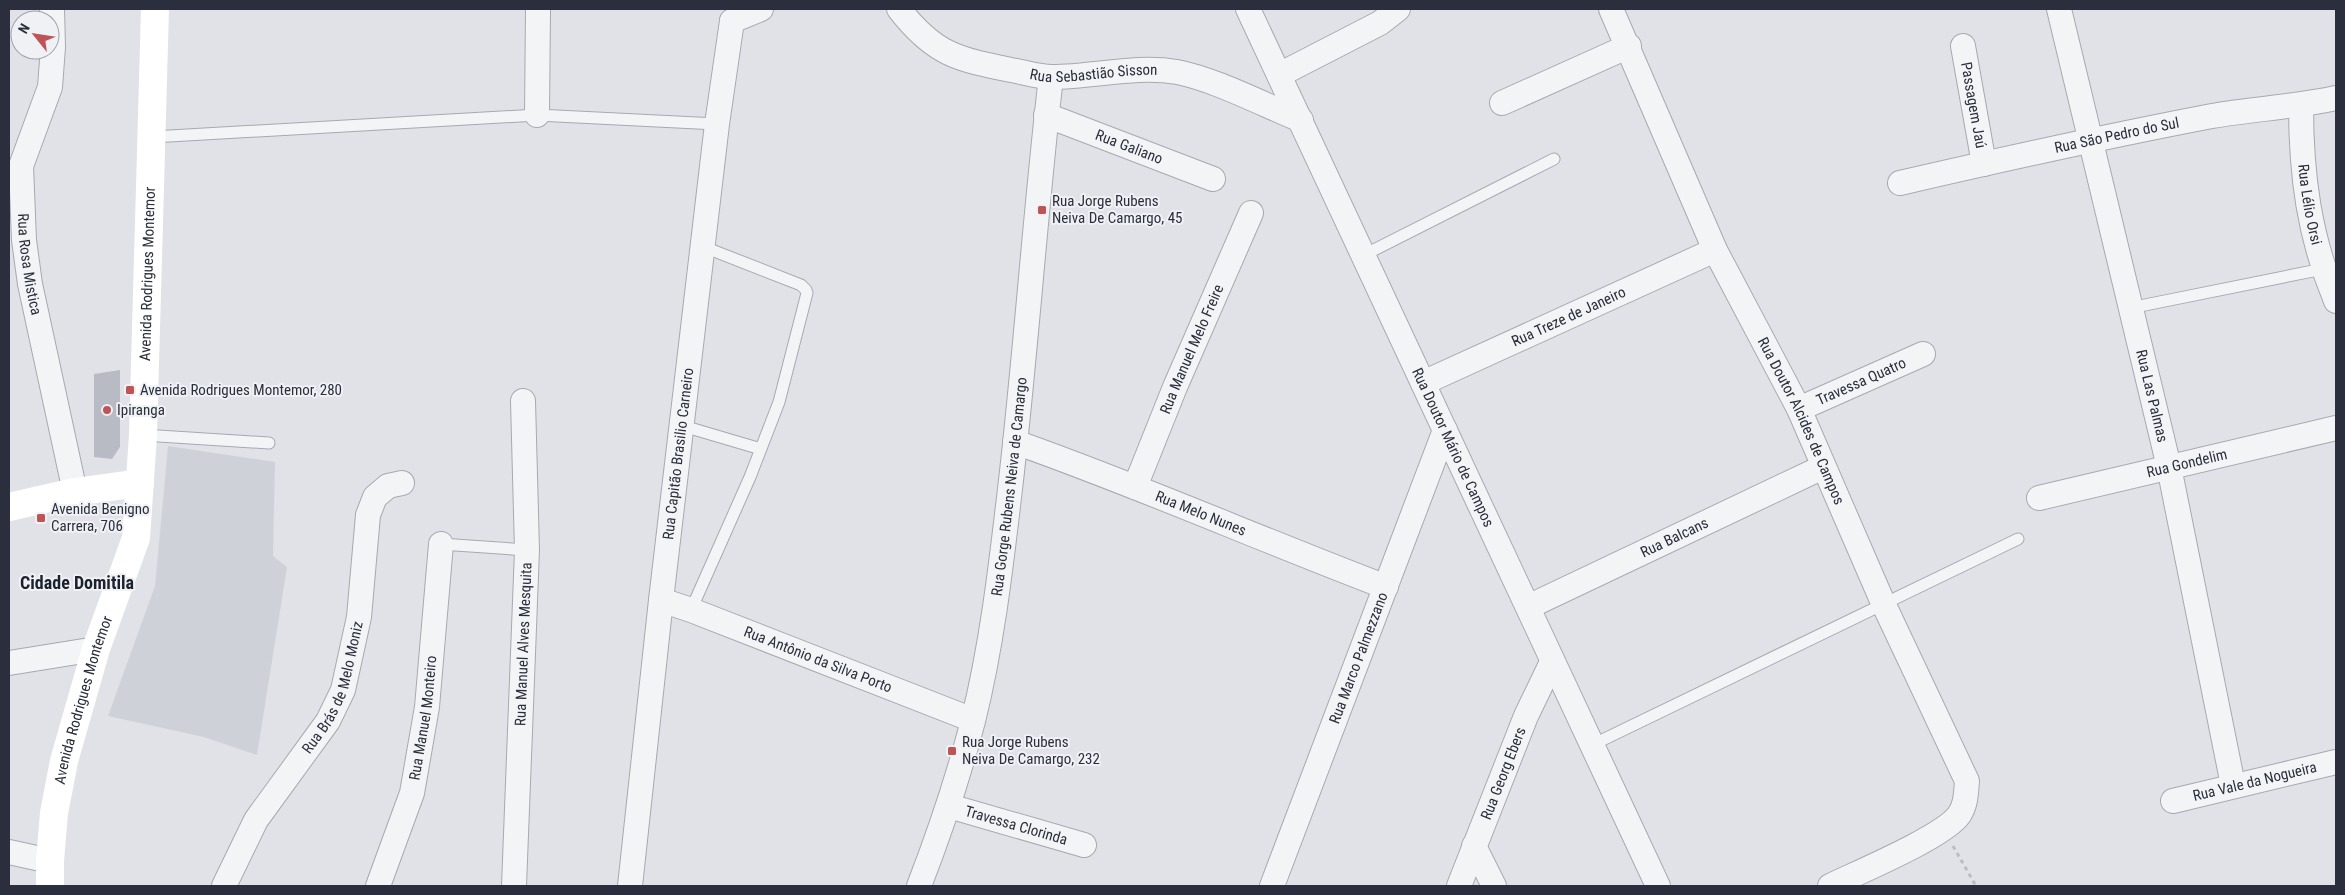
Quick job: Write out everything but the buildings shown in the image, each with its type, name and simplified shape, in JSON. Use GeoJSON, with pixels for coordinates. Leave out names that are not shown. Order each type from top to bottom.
{"type":"FeatureCollection","features":[{"type":"Feature","properties":{"kind":"street","name":"Rua Rosa Mistica"},"geometry":{"type":"LineString","coordinates":[[52,9],[53,47],[50,87],[15,167],[30,284],[74,492]]}},
{"type":"Feature","properties":{"kind":"street","name":"Avenida Rodrigues Montemor"},"geometry":{"type":"LineString","coordinates":[[50,874],[54,813],[64,761],[96,649],[136,538],[143,435],[155,9]]}},
{"type":"Feature","properties":{"kind":"street"},"geometry":{"type":"LineString","coordinates":[[538,9],[538,115]]}},
{"type":"Feature","properties":{"kind":"street"},"geometry":{"type":"LineString","coordinates":[[729,15],[761,9]]}},
{"type":"Feature","properties":{"kind":"street","name":"Rua Sebastião Sisson"},"geometry":{"type":"LineString","coordinates":[[899,9],[914,28],[939,49],[969,62],[1050,77],[1147,70],[1178,72],[1208,82],[1300,120]]}},
{"type":"Feature","properties":{"kind":"street","name":"Rua Doutor Mário de Campos"},"geometry":{"type":"LineString","coordinates":[[1248,9],[1658,886]]}},
{"type":"Feature","properties":{"kind":"street"},"geometry":{"type":"LineString","coordinates":[[1280,75],[1380,23],[1398,9]]}},
{"type":"Feature","properties":{"kind":"street","name":"Rua Doutor Alcides de Campos"},"geometry":{"type":"LineString","coordinates":[[1611,9],[1629,46],[1715,250],[1799,409],[1884,605],[1967,781],[1966,800],[1959,815],[1944,830],[1830,886]]}},
{"type":"Feature","properties":{"kind":"street","name":"Rua Las Palmas"},"geometry":{"type":"LineString","coordinates":[[2059,9],[2089,140],[2170,466],[2233,785]]}},
{"type":"Feature","properties":{"kind":"street","name":"Rua Capitão Brasilio Carneiro"},"geometry":{"type":"LineString","coordinates":[[630,886],[729,15]]}},
{"type":"Feature","properties":{"kind":"street"},"geometry":{"type":"LineString","coordinates":[[1502,103],[1629,46]]}},
{"type":"Feature","properties":{"kind":"street","name":"Passagem Jaú"},"geometry":{"type":"LineString","coordinates":[[1963,46],[1984,164]]}},
{"type":"Feature","properties":{"kind":"street","name":"Rua Gorge Rubens Neiva de Camargo"},"geometry":{"type":"LineString","coordinates":[[919,886],[949,806],[973,720],[1000,569],[1015,442],[1050,77]]}},
{"type":"Feature","properties":{"kind":"street","name":"Rua São Pedro do Sul"},"geometry":{"type":"LineString","coordinates":[[1900,183],[2089,140],[2215,116],[2323,105]]}},
{"type":"Feature","properties":{"kind":"street","name":"Rua Lélio Orsi"},"geometry":{"type":"LineString","coordinates":[[2323,105],[2301,155],[2305,189],[2323,269],[2336,301]]}},
{"type":"Feature","properties":{"kind":"street","name":"Rua Galiano"},"geometry":{"type":"LineString","coordinates":[[1046,115],[1213,178]]}},
{"type":"Feature","properties":{"kind":"street","name":"Rua Manuel Melo Freire"},"geometry":{"type":"LineString","coordinates":[[1135,488],[1175,387],[1251,214]]}},
{"type":"Feature","properties":{"kind":"street","name":"Rua Treze de Janeiro"},"geometry":{"type":"LineString","coordinates":[[1423,383],[1715,250]]}},
{"type":"Feature","properties":{"kind":"street","name":"Travessa Quatro"},"geometry":{"type":"LineString","coordinates":[[1799,409],[1923,354]]}},
{"type":"Feature","properties":{"kind":"street","name":"Rua Manuel Alves Mesquita"},"geometry":{"type":"LineString","coordinates":[[514,886],[527,550],[523,401]]}},
{"type":"Feature","properties":{"kind":"street","name":"Rua Gondelim"},"geometry":{"type":"LineString","coordinates":[[2039,498],[2336,428]]}},
{"type":"Feature","properties":{"kind":"street","name":"Rua Marco Palmezzano"},"geometry":{"type":"LineString","coordinates":[[1272,886],[1445,430]]}},
{"type":"Feature","properties":{"kind":"street","name":"Rua Melo Nunes"},"geometry":{"type":"LineString","coordinates":[[1015,442],[1079,464],[1263,540],[1386,587]]}},
{"type":"Feature","properties":{"kind":"street","name":"Rua Balcans"},"geometry":{"type":"LineString","coordinates":[[1528,607],[1823,467]]}},
{"type":"Feature","properties":{"kind":"street"},"geometry":{"type":"LineString","coordinates":[[9,507],[74,492],[140,483]]}},
{"type":"Feature","properties":{"kind":"street","name":"Rua Brás de Melo Moniz"},"geometry":{"type":"LineString","coordinates":[[224,886],[256,820],[328,721],[343,690],[359,617],[368,515],[375,497],[388,486],[402,483]]}},
{"type":"Feature","properties":{"kind":"street","name":"Rua Manuel Monteiro"},"geometry":{"type":"LineString","coordinates":[[378,886],[412,793],[427,708],[441,544]]}},
{"type":"Feature","properties":{"kind":"street","name":"Rua Antônio da Silva Porto"},"geometry":{"type":"LineString","coordinates":[[661,600],[973,720]]}},
{"type":"Feature","properties":{"kind":"street"},"geometry":{"type":"LineString","coordinates":[[9,663],[96,649]]}},
{"type":"Feature","properties":{"kind":"street","name":"Rua Georg Ebers"},"geometry":{"type":"LineString","coordinates":[[1459,886],[1526,716],[1552,662]]}},
{"type":"Feature","properties":{"kind":"street","name":"Rua Vale da Nogueira"},"geometry":{"type":"LineString","coordinates":[[2173,801],[2233,785],[2336,762]]}},
{"type":"Feature","properties":{"kind":"street","name":"Travessa Clorinda"},"geometry":{"type":"LineString","coordinates":[[949,806],[1084,845]]}},
{"type":"Feature","properties":{"kind":"street"},"geometry":{"type":"LineString","coordinates":[[1474,846],[1494,886]]}},
{"type":"Feature","properties":{"kind":"street"},"geometry":{"type":"LineString","coordinates":[[9,852],[50,874]]}},
{"type":"Feature","properties":{"kind":"lane"},"geometry":{"type":"LineString","coordinates":[[152,137],[538,115],[717,124]]}},
{"type":"Feature","properties":{"kind":"lane"},"geometry":{"type":"LineString","coordinates":[[1364,255],[1554,159]]}},
{"type":"Feature","properties":{"kind":"lane"},"geometry":{"type":"LineString","coordinates":[[691,610],[761,449],[781,392],[806,290],[801,285],[704,247]]}},
{"type":"Feature","properties":{"kind":"lane"},"geometry":{"type":"LineString","coordinates":[[2130,308],[2323,269]]}},
{"type":"Feature","properties":{"kind":"lane"},"geometry":{"type":"LineString","coordinates":[[683,426],[761,449]]}},
{"type":"Feature","properties":{"kind":"lane"},"geometry":{"type":"LineString","coordinates":[[143,435],[269,443]]}},
{"type":"Feature","properties":{"kind":"lane"},"geometry":{"type":"LineString","coordinates":[[1592,745],[2018,539]]}},
{"type":"Feature","properties":{"kind":"lane"},"geometry":{"type":"LineString","coordinates":[[441,544],[527,550]]}},
{"type":"Feature","properties":{"kind":"path"},"geometry":{"type":"LineString","coordinates":[[1944,830],[1976,886]]}},
{"type":"Feature","properties":{"kind":"shaded area"},"geometry":{"type":"Polygon","coordinates":[[[168,446],[275,462],[273,556],[287,567],[257,755],[204,737],[108,716],[155,586],[168,446]]]}},
{"type":"Feature","properties":{"kind":"place","name":"Rua Jorge Rubens Neiva De Camargo, 45"},"geometry":{"type":"Point","coordinates":[1042,210]}},
{"type":"Feature","properties":{"kind":"place","name":"Avenida Rodrigues Montemor, 280"},"geometry":{"type":"Point","coordinates":[130,390]}},
{"type":"Feature","properties":{"kind":"place","name":"Ipiranga"},"geometry":{"type":"Point","coordinates":[107,410]}},
{"type":"Feature","properties":{"kind":"place","name":"Avenida Benigno Carrera, 706"},"geometry":{"type":"Point","coordinates":[41,518]}},
{"type":"Feature","properties":{"kind":"place","name":"Rua Jorge Rubens Neiva De Camargo, 232"},"geometry":{"type":"Point","coordinates":[952,751]}},
{"type":"Feature","properties":{"kind":"district","name":"Cidade Domitila"},"geometry":{"type":"Point","coordinates":[77,582]}}]}
